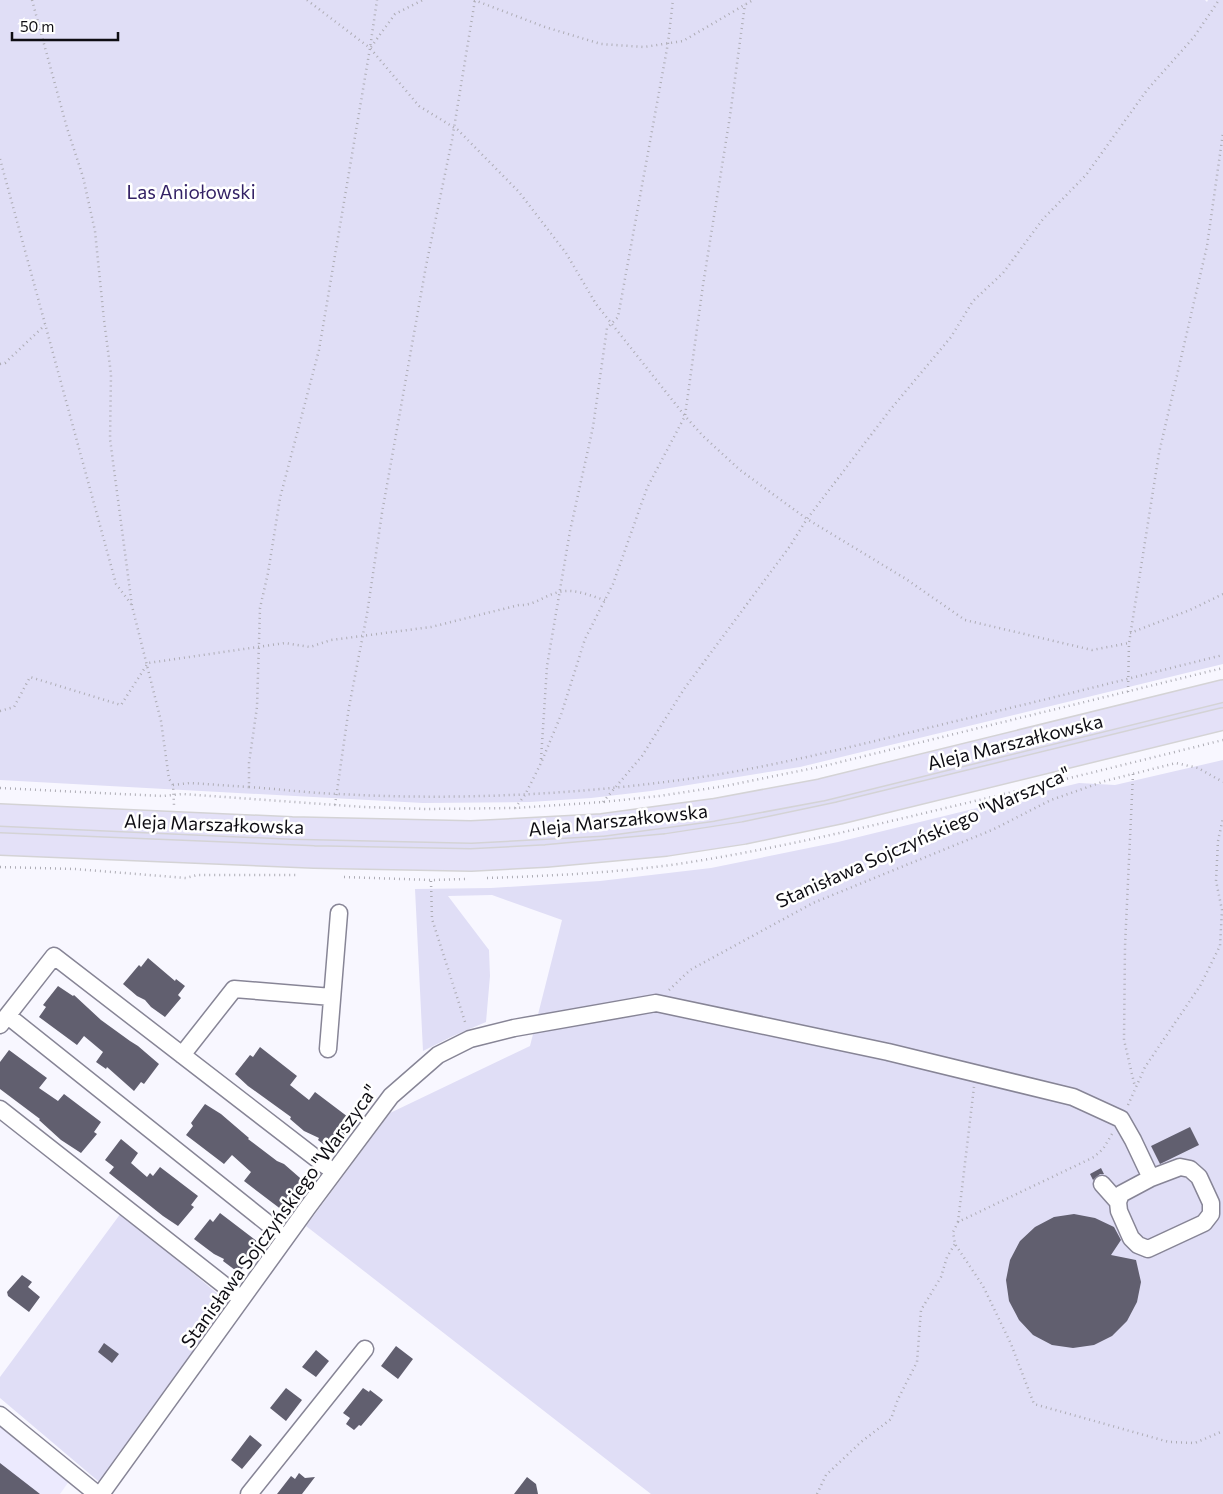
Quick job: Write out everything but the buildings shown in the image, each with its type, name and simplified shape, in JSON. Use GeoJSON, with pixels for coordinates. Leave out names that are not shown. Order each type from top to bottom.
{"type":"FeatureCollection","features":[{"type":"Feature","properties":{"kind":"main road","name":"Aleja Marszałkowska"},"geometry":{"type":"LineString","coordinates":[[0,815],[292,828],[471,832],[602,825],[713,810],[822,790],[1223,691]]}},
{"type":"Feature","properties":{"kind":"main road","name":"Aleja Marszałkowska"},"geometry":{"type":"LineString","coordinates":[[0,844],[314,857],[471,860],[546,856],[666,845],[744,833],[839,813],[1223,719]]}},
{"type":"Feature","properties":{"kind":"street"},"geometry":{"type":"LineString","coordinates":[[328,1049],[339,913]]}},
{"type":"Feature","properties":{"kind":"street"},"geometry":{"type":"LineString","coordinates":[[276,1230],[4,1020],[54,956],[326,1166]]}},
{"type":"Feature","properties":{"kind":"street"},"geometry":{"type":"LineString","coordinates":[[182,1055],[234,989],[332,997]]}},
{"type":"Feature","properties":{"kind":"street","name":"Stanisława Sojczyńskiego \"Warszyca\""},"geometry":{"type":"LineString","coordinates":[[101,1494],[308,1207],[391,1096],[438,1056],[470,1039],[514,1028],[656,1003]]}},
{"type":"Feature","properties":{"kind":"street"},"geometry":{"type":"LineString","coordinates":[[656,1003],[878,1050],[1073,1097],[1121,1120],[1151,1178]]}},
{"type":"Feature","properties":{"kind":"street"},"geometry":{"type":"LineString","coordinates":[[0,1109],[234,1293]]}},
{"type":"Feature","properties":{"kind":"street"},"geometry":{"type":"LineString","coordinates":[[1180,1167],[1190,1168],[1199,1176],[1211,1204],[1211,1214],[1204,1223],[1148,1249],[1138,1245],[1131,1238],[1119,1211],[1118,1202],[1121,1194],[1151,1178],[1180,1167]]}},
{"type":"Feature","properties":{"kind":"street"},"geometry":{"type":"LineString","coordinates":[[1102,1184],[1118,1202]]}},
{"type":"Feature","properties":{"kind":"street"},"geometry":{"type":"LineString","coordinates":[[250,1494],[364,1349]]}},
{"type":"Feature","properties":{"kind":"street"},"geometry":{"type":"LineString","coordinates":[[0,1416],[97,1494]]}},
{"type":"Feature","properties":{"kind":"path"},"geometry":{"type":"LineString","coordinates":[[32,0],[67,128],[83,178],[95,231],[111,374],[110,439],[132,606],[148,663],[161,721],[170,779],[173,785],[174,810]]}},
{"type":"Feature","properties":{"kind":"path"},"geometry":{"type":"LineString","coordinates":[[307,0],[370,48],[419,106],[454,128],[519,192],[566,253],[596,304],[685,416],[703,436],[740,470],[806,519],[906,579],[965,620],[1092,650],[1129,643]]}},
{"type":"Feature","properties":{"kind":"path"},"geometry":{"type":"LineString","coordinates":[[249,787],[249,763],[257,707],[260,608],[268,573],[280,498],[319,350],[370,48],[376,0]]}},
{"type":"Feature","properties":{"kind":"path"},"geometry":{"type":"LineString","coordinates":[[370,48],[395,14],[423,0]]}},
{"type":"Feature","properties":{"kind":"path"},"geometry":{"type":"LineString","coordinates":[[335,805],[349,707],[382,513],[405,394],[426,266],[454,128],[475,0],[545,27],[601,44],[644,48],[683,41],[753,0]]}},
{"type":"Feature","properties":{"kind":"path"},"geometry":{"type":"LineString","coordinates":[[541,762],[547,666],[570,531],[593,427],[607,328],[618,317],[668,43],[673,0]]}},
{"type":"Feature","properties":{"kind":"path"},"geometry":{"type":"LineString","coordinates":[[603,802],[642,756],[684,689],[790,546],[806,519],[890,410],[951,337],[973,301],[1003,274],[1043,219],[1086,175],[1147,90],[1194,37],[1219,0]]}},
{"type":"Feature","properties":{"kind":"path"},"geometry":{"type":"LineString","coordinates":[[515,808],[541,762],[561,715],[585,639],[613,584],[647,488],[685,416],[745,4]]}},
{"type":"Feature","properties":{"kind":"path"},"geometry":{"type":"LineString","coordinates":[[1128,692],[1130,633],[1160,453],[1207,246],[1223,133]]}},
{"type":"Feature","properties":{"kind":"path"},"geometry":{"type":"LineString","coordinates":[[0,159],[116,584],[132,606]]}},
{"type":"Feature","properties":{"kind":"path"},"geometry":{"type":"LineString","coordinates":[[0,364],[5,364],[45,325]]}},
{"type":"Feature","properties":{"kind":"path"},"geometry":{"type":"LineString","coordinates":[[0,711],[14,708],[30,676],[121,705],[148,663],[285,643],[310,647],[331,640],[431,626],[519,605],[528,606],[560,592],[573,590],[605,600]]}},
{"type":"Feature","properties":{"kind":"path"},"geometry":{"type":"LineString","coordinates":[[1130,633],[1190,610],[1223,594]]}},
{"type":"Feature","properties":{"kind":"path"},"geometry":{"type":"LineString","coordinates":[[173,785],[190,783],[337,794],[415,797],[524,795],[616,787],[715,775],[783,762],[1223,655]]}},
{"type":"Feature","properties":{"kind":"path"},"geometry":{"type":"LineString","coordinates":[[0,788],[154,796],[174,794],[428,810],[515,808],[603,802],[725,786],[815,768],[1223,668]]}},
{"type":"Feature","properties":{"kind":"path","name":"Stanisława Sojczyńskiego \"Warszyca\""},"geometry":{"type":"LineString","coordinates":[[656,1003],[690,970],[813,904],[992,830],[1051,800],[1105,781],[1176,763],[1198,768],[1223,782]]}},
{"type":"Feature","properties":{"kind":"path"},"geometry":{"type":"LineString","coordinates":[[1133,774],[1125,946],[1124,1040],[1135,1088]]}},
{"type":"Feature","properties":{"kind":"path"},"geometry":{"type":"LineString","coordinates":[[958,1222],[1094,1157],[1103,1149],[1121,1120],[1145,1067],[1200,986],[1220,946],[1222,910],[1216,881],[1218,841],[1223,818]]}},
{"type":"Feature","properties":{"kind":"path"},"geometry":{"type":"LineString","coordinates":[[0,867],[75,869],[182,878]]}},
{"type":"Feature","properties":{"kind":"path"},"geometry":{"type":"LineString","coordinates":[[431,880],[432,919],[470,1039]]}},
{"type":"Feature","properties":{"kind":"path"},"geometry":{"type":"LineString","coordinates":[[975,1073],[958,1222],[953,1232],[955,1244],[983,1286],[1011,1344],[1034,1404],[1170,1442],[1195,1442],[1223,1432]]}},
{"type":"Feature","properties":{"kind":"path"},"geometry":{"type":"LineString","coordinates":[[817,1494],[826,1476],[861,1442],[892,1419],[898,1399],[917,1362],[921,1310],[941,1278],[947,1257],[955,1244]]}},
{"type":"Feature","properties":{"kind":"shaded area"},"geometry":{"type":"Polygon","coordinates":[[[0,1416],[74,1474],[60,1494],[0,1494],[0,1416]]]}},
{"type":"Feature","properties":{"kind":"green space","name":"Las Aniołowski"},"geometry":{"type":"Polygon","coordinates":[[[0,0],[1205,0],[1207,2],[1208,0],[1223,0],[1223,664],[800,767],[651,791],[591,798],[530,802],[423,803],[0,780],[0,0]]]}},
{"type":"Feature","properties":{"kind":"green space"},"geometry":{"type":"Polygon","coordinates":[[[1223,699],[1223,712],[869,799],[677,836],[470,853],[0,836],[0,827],[80,826],[605,832],[1223,699]]]}},
{"type":"Feature","properties":{"kind":"green space"},"geometry":{"type":"Polygon","coordinates":[[[1223,760],[1223,1494],[651,1494],[306,1226],[390,1113],[530,1046],[562,920],[492,895],[448,896],[489,950],[490,976],[486,1022],[423,1051],[415,889],[491,888],[600,881],[711,868],[838,842],[1079,783],[1115,785],[1223,760]]]}},
{"type":"Feature","properties":{"kind":"green space"},"geometry":{"type":"Polygon","coordinates":[[[121,1213],[231,1305],[104,1486],[0,1398],[0,1377],[121,1213]]]}}]}
